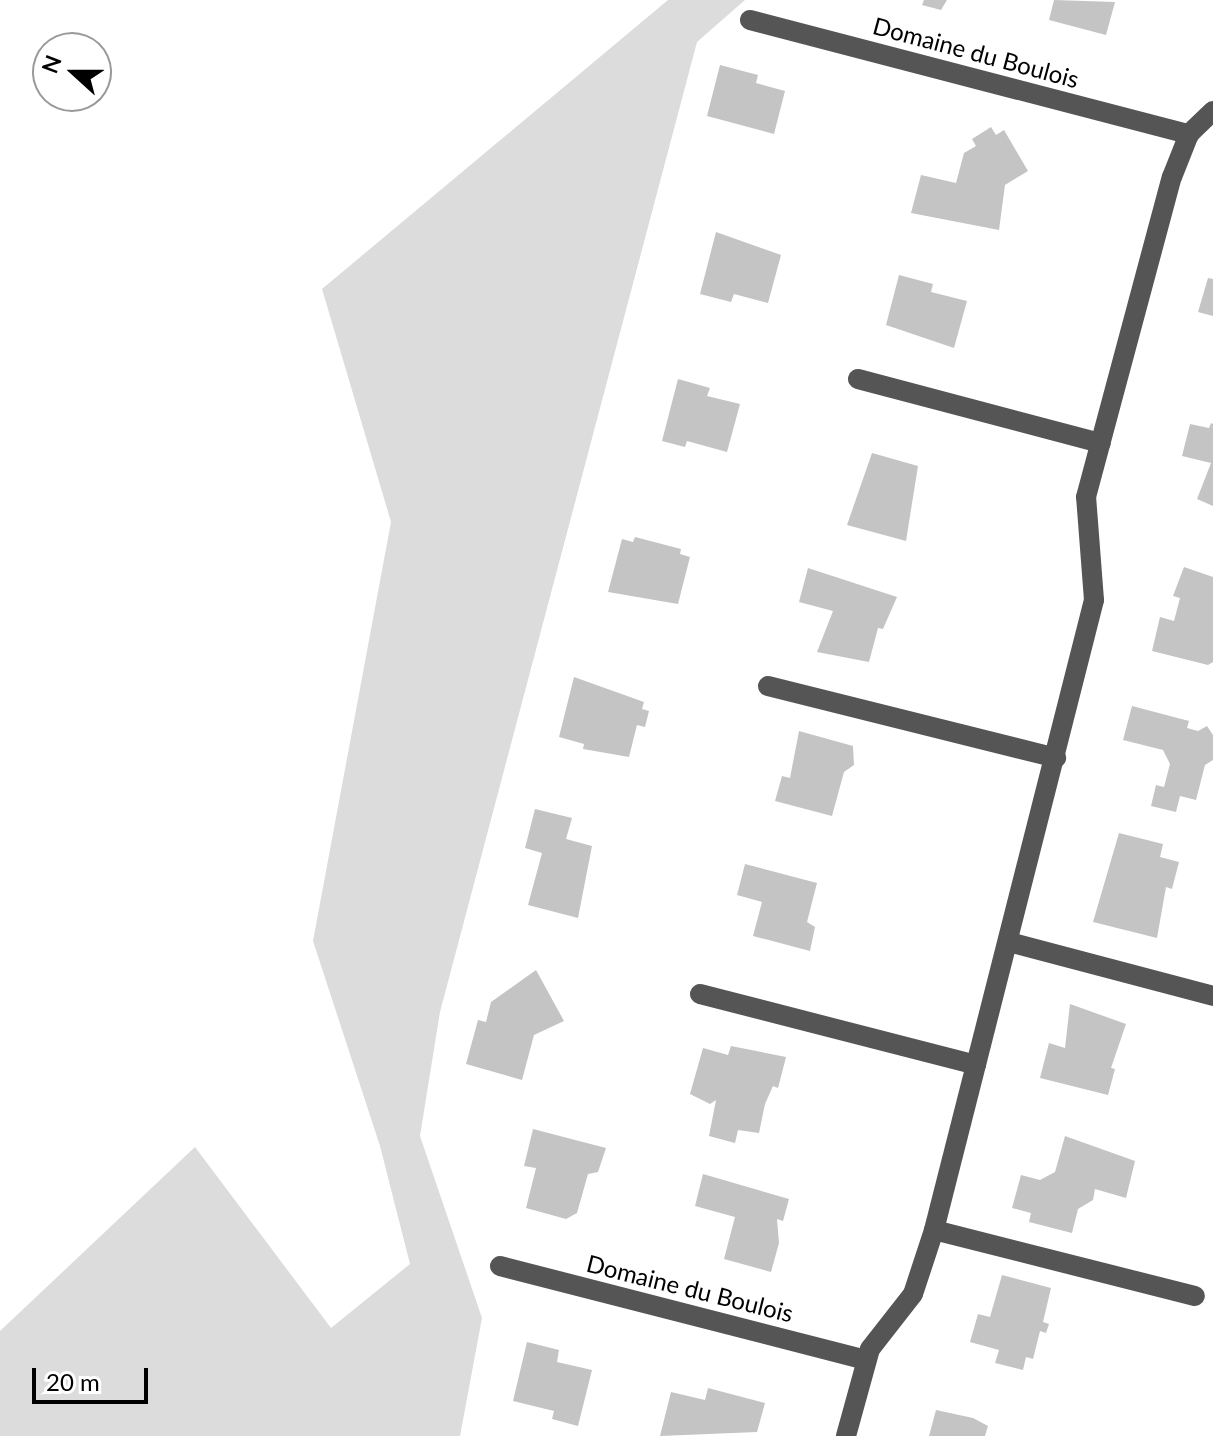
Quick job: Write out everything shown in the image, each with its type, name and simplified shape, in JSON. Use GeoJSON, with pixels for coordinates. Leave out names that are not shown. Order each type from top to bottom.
{"type":"FeatureCollection","features":[{"type":"Feature","properties":{"kind":"street","name":"Domaine du Boulois"},"geometry":{"type":"LineString","coordinates":[[750,20],[1189,134]]}},
{"type":"Feature","properties":{"kind":"street"},"geometry":{"type":"LineString","coordinates":[[846,1436],[866,1360],[913,1294],[934,1230],[1094,600],[1085,514],[1101,443],[1172,177],[1189,134],[1213,111]]}},
{"type":"Feature","properties":{"kind":"street"},"geometry":{"type":"LineString","coordinates":[[858,379],[1101,443]]}},
{"type":"Feature","properties":{"kind":"street"},"geometry":{"type":"LineString","coordinates":[[768,686],[1056,758]]}},
{"type":"Feature","properties":{"kind":"street"},"geometry":{"type":"LineString","coordinates":[[1009,942],[1213,996]]}},
{"type":"Feature","properties":{"kind":"street"},"geometry":{"type":"LineString","coordinates":[[700,994],[976,1065]]}},
{"type":"Feature","properties":{"kind":"street"},"geometry":{"type":"LineString","coordinates":[[934,1230],[1195,1296]]}},
{"type":"Feature","properties":{"kind":"street","name":"Domaine du Boulois"},"geometry":{"type":"LineString","coordinates":[[500,1266],[866,1360]]}},
{"type":"Feature","properties":{"kind":"shaded area"},"geometry":{"type":"Polygon","coordinates":[[[668,0],[745,0],[697,42],[440,1012],[420,1136],[482,1318],[460,1436],[0,1436],[0,1331],[195,1147],[331,1328],[410,1264],[380,1146],[313,941],[391,522],[322,289],[668,0]]]}},
{"type":"Feature","properties":{"kind":"building"},"geometry":{"type":"Polygon","coordinates":[[[924,0],[947,0],[941,10],[922,5],[924,0]]]}},
{"type":"Feature","properties":{"kind":"building"},"geometry":{"type":"Polygon","coordinates":[[[1054,0],[1115,2],[1106,35],[1049,20],[1054,0]]]}},
{"type":"Feature","properties":{"kind":"building"},"geometry":{"type":"Polygon","coordinates":[[[720,65],[758,75],[756,83],[785,91],[774,134],[707,116],[720,65]]]}},
{"type":"Feature","properties":{"kind":"building"},"geometry":{"type":"Polygon","coordinates":[[[991,127],[996,135],[1004,130],[1028,171],[1005,185],[999,230],[911,213],[921,175],[956,183],[964,153],[976,146],[972,139],[991,127]]]}},
{"type":"Feature","properties":{"kind":"building"},"geometry":{"type":"Polygon","coordinates":[[[716,232],[781,255],[768,303],[734,294],[731,302],[700,294],[716,232]]]}},
{"type":"Feature","properties":{"kind":"building"},"geometry":{"type":"Polygon","coordinates":[[[899,275],[933,284],[931,292],[967,301],[954,348],[886,325],[899,275]]]}},
{"type":"Feature","properties":{"kind":"building"},"geometry":{"type":"Polygon","coordinates":[[[1208,278],[1213,279],[1213,316],[1198,312],[1208,278]]]}},
{"type":"Feature","properties":{"kind":"building"},"geometry":{"type":"Polygon","coordinates":[[[678,379],[710,388],[707,396],[740,404],[727,452],[687,441],[685,447],[662,441],[678,379]]]}},
{"type":"Feature","properties":{"kind":"building"},"geometry":{"type":"Polygon","coordinates":[[[1211,423],[1213,506],[1197,499],[1211,463],[1182,456],[1190,424],[1209,428],[1211,423]]]}},
{"type":"Feature","properties":{"kind":"building"},"geometry":{"type":"Polygon","coordinates":[[[872,453],[918,466],[906,541],[847,525],[872,453]]]}},
{"type":"Feature","properties":{"kind":"building"},"geometry":{"type":"Polygon","coordinates":[[[635,537],[681,549],[680,554],[690,557],[678,604],[608,592],[622,539],[633,542],[635,537]]]}},
{"type":"Feature","properties":{"kind":"building"},"geometry":{"type":"Polygon","coordinates":[[[1184,567],[1213,577],[1213,662],[1208,665],[1152,651],[1160,617],[1174,621],[1180,598],[1173,596],[1184,567]]]}},
{"type":"Feature","properties":{"kind":"building"},"geometry":{"type":"Polygon","coordinates":[[[808,568],[897,597],[883,629],[878,628],[869,662],[817,652],[833,611],[799,602],[808,568]]]}},
{"type":"Feature","properties":{"kind":"building"},"geometry":{"type":"Polygon","coordinates":[[[574,677],[644,702],[642,709],[649,711],[645,727],[637,725],[629,757],[583,749],[584,744],[559,737],[574,677]]]}},
{"type":"Feature","properties":{"kind":"building"},"geometry":{"type":"Polygon","coordinates":[[[1132,706],[1189,721],[1187,728],[1198,731],[1207,726],[1213,735],[1213,760],[1205,765],[1196,800],[1180,796],[1176,812],[1151,806],[1156,785],[1164,787],[1170,764],[1163,750],[1123,740],[1132,706]]]}},
{"type":"Feature","properties":{"kind":"building"},"geometry":{"type":"Polygon","coordinates":[[[799,731],[853,746],[854,765],[844,772],[832,816],[775,801],[782,776],[790,778],[799,731]]]}},
{"type":"Feature","properties":{"kind":"building"},"geometry":{"type":"Polygon","coordinates":[[[535,809],[572,818],[566,839],[592,846],[578,918],[528,905],[542,853],[525,848],[535,809]]]}},
{"type":"Feature","properties":{"kind":"building"},"geometry":{"type":"Polygon","coordinates":[[[1119,833],[1163,844],[1160,857],[1179,862],[1172,889],[1166,887],[1157,938],[1093,922],[1119,833]]]}},
{"type":"Feature","properties":{"kind":"building"},"geometry":{"type":"Polygon","coordinates":[[[745,864],[817,883],[807,922],[815,927],[810,951],[753,936],[762,902],[737,895],[745,864]]]}},
{"type":"Feature","properties":{"kind":"building"},"geometry":{"type":"Polygon","coordinates":[[[536,970],[564,1021],[534,1035],[522,1080],[466,1064],[478,1020],[486,1022],[491,1002],[536,970]]]}},
{"type":"Feature","properties":{"kind":"building"},"geometry":{"type":"Polygon","coordinates":[[[1070,1004],[1126,1024],[1111,1068],[1115,1069],[1108,1095],[1040,1078],[1049,1043],[1065,1048],[1070,1004]]]}},
{"type":"Feature","properties":{"kind":"building"},"geometry":{"type":"Polygon","coordinates":[[[731,1046],[786,1057],[778,1088],[773,1086],[765,1104],[759,1133],[738,1130],[735,1143],[709,1136],[716,1100],[710,1104],[690,1094],[703,1048],[728,1055],[731,1046]]]}},
{"type":"Feature","properties":{"kind":"building"},"geometry":{"type":"Polygon","coordinates":[[[533,1129],[606,1148],[598,1172],[588,1174],[577,1213],[566,1219],[526,1208],[536,1168],[524,1166],[533,1129]]]}},
{"type":"Feature","properties":{"kind":"building"},"geometry":{"type":"Polygon","coordinates":[[[1065,1136],[1135,1161],[1126,1198],[1095,1189],[1093,1200],[1078,1209],[1072,1233],[1029,1222],[1031,1213],[1012,1208],[1021,1175],[1040,1180],[1055,1172],[1065,1136]]]}},
{"type":"Feature","properties":{"kind":"building"},"geometry":{"type":"Polygon","coordinates":[[[703,1174],[789,1199],[783,1221],[777,1219],[779,1243],[771,1272],[724,1259],[735,1217],[695,1206],[703,1174]]]}},
{"type":"Feature","properties":{"kind":"building"},"geometry":{"type":"Polygon","coordinates":[[[1002,1275],[1051,1288],[1043,1322],[1049,1324],[1046,1333],[1040,1331],[1033,1359],[1026,1357],[1023,1370],[995,1363],[999,1350],[970,1342],[978,1314],[990,1317],[1002,1275]]]}},
{"type":"Feature","properties":{"kind":"building"},"geometry":{"type":"Polygon","coordinates":[[[527,1342],[559,1350],[557,1362],[592,1370],[578,1426],[552,1419],[554,1411],[513,1401],[527,1342]]]}},
{"type":"Feature","properties":{"kind":"building"},"geometry":{"type":"Polygon","coordinates":[[[708,1388],[765,1403],[757,1432],[660,1436],[671,1392],[705,1400],[708,1388]]]}},
{"type":"Feature","properties":{"kind":"building"},"geometry":{"type":"Polygon","coordinates":[[[936,1410],[973,1418],[988,1426],[985,1436],[929,1436],[936,1410]]]}}]}
